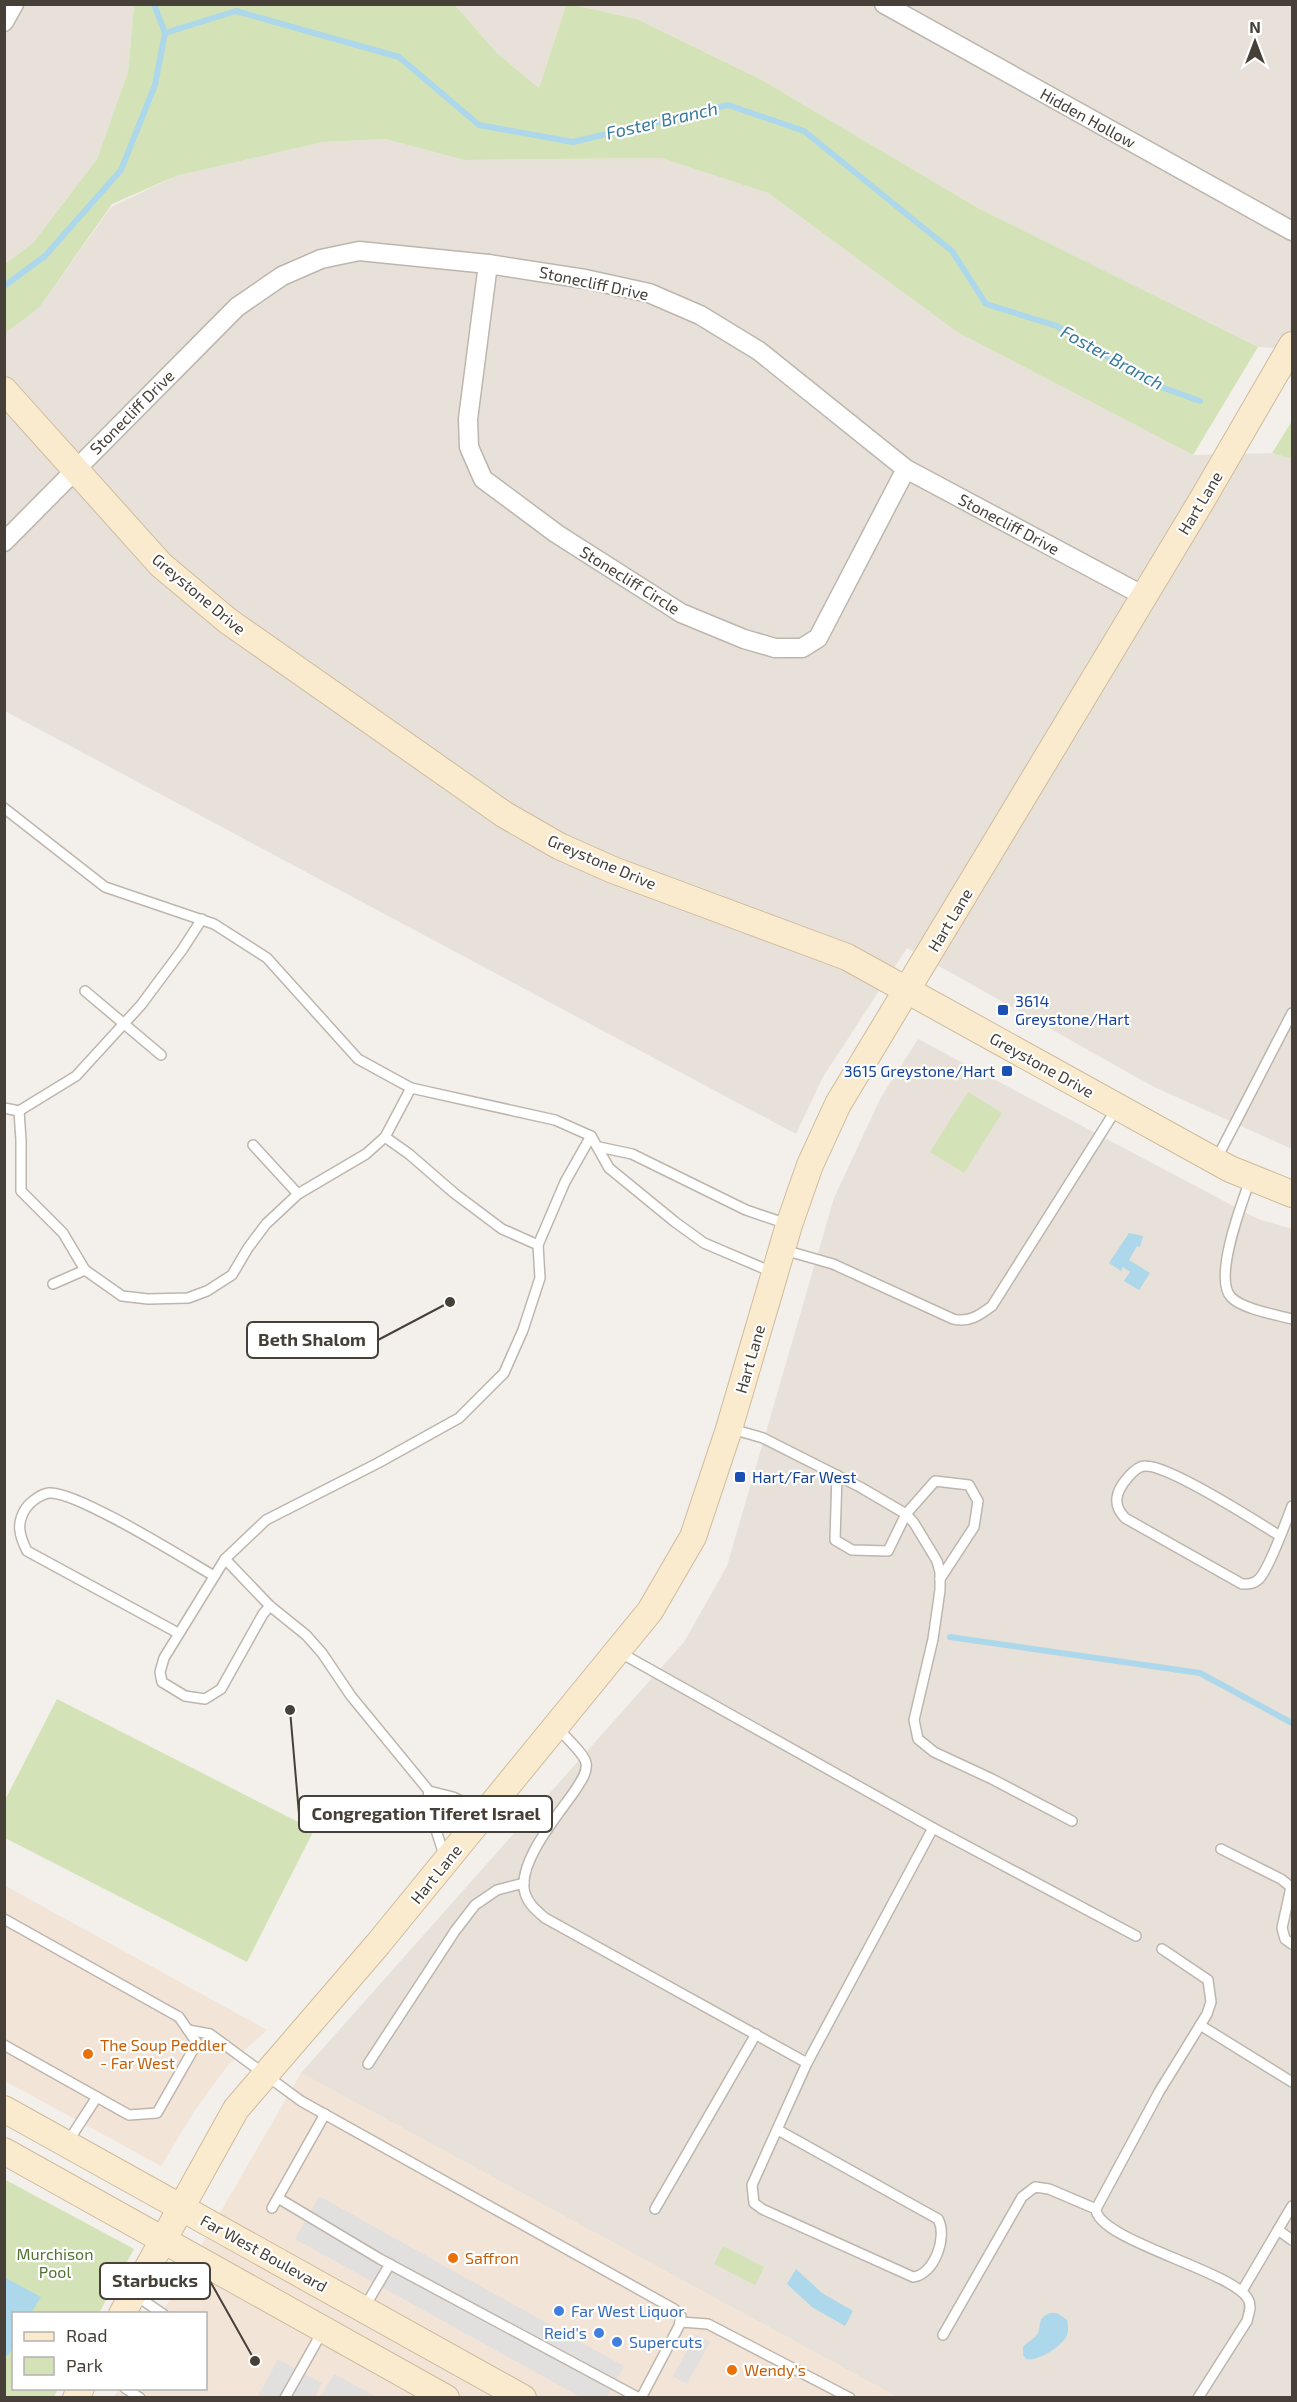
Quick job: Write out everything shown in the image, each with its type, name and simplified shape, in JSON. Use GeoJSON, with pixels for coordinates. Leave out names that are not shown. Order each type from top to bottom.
{"type":"FeatureCollection","features":[{"type":"Feature","properties":{"kind":"street"},"geometry":{"type":"LineString","coordinates":[[4,21],[14,4]]}},
{"type":"Feature","properties":{"kind":"street","name":"Hidden Hollow"},"geometry":{"type":"LineString","coordinates":[[884,4],[1293,231]]}},
{"type":"Feature","properties":{"kind":"street","name":"Stonecliff Drive"},"geometry":{"type":"LineString","coordinates":[[4,542],[237,307],[282,276],[321,259],[359,251],[488,264],[585,279],[649,293],[700,315],[759,351],[906,469],[1144,596]]}},
{"type":"Feature","properties":{"kind":"street","name":"Stonecliff Circle"},"geometry":{"type":"LineString","coordinates":[[488,264],[468,419],[469,447],[483,479],[557,534],[681,613],[744,639],[775,648],[802,648],[818,638],[906,469]]}},
{"type":"Feature","properties":{"kind":"street","name":"Hart Lane"},"geometry":{"type":"LineString","coordinates":[[128,2303],[236,2109],[486,1814],[650,1611],[693,1537],[729,1429],[789,1225],[810,1165],[838,1104],[908,991],[1293,345]]}},
{"type":"Feature","properties":{"kind":"street","name":"Greystone Drive"},"geometry":{"type":"LineString","coordinates":[[4,390],[161,565],[228,621],[505,815],[560,846],[613,870],[847,957],[1216,1161],[1251,1178],[1293,1194]]}},
{"type":"Feature","properties":{"kind":"street","name":"Far West Boulevard"},"geometry":{"type":"LineString","coordinates":[[4,2109],[523,2397]]}},
{"type":"Feature","properties":{"kind":"street"},"geometry":{"type":"LineString","coordinates":[[4,2151],[324,2329],[420,2387],[446,2397]]}},
{"type":"Feature","properties":{"kind":"lane"},"geometry":{"type":"LineString","coordinates":[[4,808],[105,887],[214,924],[267,958],[358,1059],[411,1089],[555,1120],[591,1136],[609,1168],[704,1243],[778,1262],[833,1264],[953,1318],[969,1320],[992,1306],[1118,1107]]}},
{"type":"Feature","properties":{"kind":"lane"},"geometry":{"type":"LineString","coordinates":[[4,1107],[19,1111],[76,1076],[141,1005],[169,969],[202,919]]}},
{"type":"Feature","properties":{"kind":"lane"},"geometry":{"type":"LineString","coordinates":[[86,991],[161,1055]]}},
{"type":"Feature","properties":{"kind":"lane"},"geometry":{"type":"LineString","coordinates":[[1216,1161],[1293,1013]]}},
{"type":"Feature","properties":{"kind":"lane"},"geometry":{"type":"LineString","coordinates":[[19,1111],[21,1191],[63,1233],[85,1270],[122,1296],[148,1299],[188,1298],[207,1291],[232,1275],[266,1224],[298,1194],[366,1154],[385,1137],[411,1089]]}},
{"type":"Feature","properties":{"kind":"lane"},"geometry":{"type":"LineString","coordinates":[[270,1606],[263,1614],[221,1689],[205,1699],[184,1696],[162,1682],[160,1672],[164,1658],[214,1576],[225,1559],[266,1520],[378,1463],[459,1418],[504,1373],[523,1330],[540,1278],[538,1245],[565,1182],[591,1136]]}},
{"type":"Feature","properties":{"kind":"lane"},"geometry":{"type":"LineString","coordinates":[[385,1137],[502,1229],[538,1245]]}},
{"type":"Feature","properties":{"kind":"lane"},"geometry":{"type":"LineString","coordinates":[[252,1145],[298,1194]]}},
{"type":"Feature","properties":{"kind":"lane"},"geometry":{"type":"LineString","coordinates":[[599,1147],[632,1154],[746,1210],[789,1225]]}},
{"type":"Feature","properties":{"kind":"lane"},"geometry":{"type":"LineString","coordinates":[[1251,1178],[1228,1257],[1224,1276],[1227,1291],[1232,1299],[1252,1308],[1293,1319]]}},
{"type":"Feature","properties":{"kind":"lane"},"geometry":{"type":"LineString","coordinates":[[53,1284],[85,1270]]}},
{"type":"Feature","properties":{"kind":"lane"},"geometry":{"type":"LineString","coordinates":[[729,1429],[763,1438],[837,1475],[906,1514],[937,1560],[940,1579],[933,1639],[914,1720],[918,1739],[934,1752],[992,1779],[1071,1821]]}},
{"type":"Feature","properties":{"kind":"lane"},"geometry":{"type":"LineString","coordinates":[[1280,1536],[1168,1472],[1147,1465],[1140,1467],[1126,1480],[1117,1496],[1119,1511],[1125,1518],[1242,1584],[1253,1584],[1260,1578],[1280,1536],[1293,1506]]}},
{"type":"Feature","properties":{"kind":"lane"},"geometry":{"type":"LineString","coordinates":[[837,1475],[835,1540],[852,1550],[888,1551],[906,1514],[935,1481],[969,1485],[978,1501],[974,1527],[940,1579]]}},
{"type":"Feature","properties":{"kind":"lane"},"geometry":{"type":"LineString","coordinates":[[178,1633],[27,1551],[20,1536],[20,1517],[29,1502],[49,1493],[85,1502],[214,1576]]}},
{"type":"Feature","properties":{"kind":"lane"},"geometry":{"type":"LineString","coordinates":[[225,1559],[270,1606],[306,1635],[322,1653],[351,1696],[429,1791],[453,1797],[486,1814]]}},
{"type":"Feature","properties":{"kind":"lane"},"geometry":{"type":"LineString","coordinates":[[619,1652],[933,1828],[1136,1936]]}},
{"type":"Feature","properties":{"kind":"lane"},"geometry":{"type":"LineString","coordinates":[[557,1727],[585,1761],[586,1768],[581,1780],[545,1833],[527,1865],[524,1892],[531,1905],[545,1918],[807,2062]]}},
{"type":"Feature","properties":{"kind":"lane"},"geometry":{"type":"LineString","coordinates":[[429,1791],[427,1803],[446,1861]]}},
{"type":"Feature","properties":{"kind":"lane"},"geometry":{"type":"LineString","coordinates":[[778,2130],[938,2219],[942,2227],[941,2244],[927,2270],[919,2277],[913,2277],[762,2209],[754,2203],[752,2186],[807,2062],[933,1828]]}},
{"type":"Feature","properties":{"kind":"lane"},"geometry":{"type":"LineString","coordinates":[[1221,1849],[1281,1879],[1291,1887],[1292,1891],[1282,1928],[1285,1939],[1293,1944]]}},
{"type":"Feature","properties":{"kind":"lane"},"geometry":{"type":"LineString","coordinates":[[368,2064],[455,1931],[475,1905],[497,1890],[524,1883]]}},
{"type":"Feature","properties":{"kind":"lane"},"geometry":{"type":"LineString","coordinates":[[4,1919],[180,2017],[197,2043],[157,2113],[129,2115],[4,2045]]}},
{"type":"Feature","properties":{"kind":"lane"},"geometry":{"type":"LineString","coordinates":[[1162,1949],[1208,1980],[1211,2002],[1200,2025],[1159,2092],[1096,2209],[1096,2214],[1102,2222],[1138,2243],[1242,2291],[1249,2299],[1250,2309],[1247,2321],[1198,2397]]}},
{"type":"Feature","properties":{"kind":"lane"},"geometry":{"type":"LineString","coordinates":[[1200,2025],[1293,2082]]}},
{"type":"Feature","properties":{"kind":"lane"},"geometry":{"type":"LineString","coordinates":[[188,2030],[210,2034],[301,2101],[674,2309],[681,2316],[681,2322],[640,2397],[390,2264],[278,2198]]}},
{"type":"Feature","properties":{"kind":"lane"},"geometry":{"type":"LineString","coordinates":[[656,2209],[756,2034]]}},
{"type":"Feature","properties":{"kind":"lane"},"geometry":{"type":"LineString","coordinates":[[67,2143],[97,2097]]}},
{"type":"Feature","properties":{"kind":"lane"},"geometry":{"type":"LineString","coordinates":[[272,2208],[325,2114]]}},
{"type":"Feature","properties":{"kind":"lane"},"geometry":{"type":"LineString","coordinates":[[943,2335],[1022,2197],[1035,2187],[1049,2189],[1096,2209]]}},
{"type":"Feature","properties":{"kind":"lane"},"geometry":{"type":"LineString","coordinates":[[1242,2291],[1293,2206]]}},
{"type":"Feature","properties":{"kind":"lane"},"geometry":{"type":"LineString","coordinates":[[1278,2230],[1293,2240]]}},
{"type":"Feature","properties":{"kind":"lane"},"geometry":{"type":"LineString","coordinates":[[364,2308],[390,2264]]}},
{"type":"Feature","properties":{"kind":"lane"},"geometry":{"type":"LineString","coordinates":[[128,2303],[160,2312]]}},
{"type":"Feature","properties":{"kind":"lane"},"geometry":{"type":"LineString","coordinates":[[681,2322],[708,2324],[850,2397]]}},
{"type":"Feature","properties":{"kind":"lane"},"geometry":{"type":"LineString","coordinates":[[285,2397],[324,2329]]}},
{"type":"Feature","properties":{"kind":"shaded area"},"geometry":{"type":"Polygon","coordinates":[[[5,5],[134,5],[128,72],[97,159],[33,243],[5,264],[5,5]]]}},
{"type":"Feature","properties":{"kind":"shaded area"},"geometry":{"type":"Polygon","coordinates":[[[455,5],[566,5],[539,88],[497,53],[455,5]]]}},
{"type":"Feature","properties":{"kind":"shaded area"},"geometry":{"type":"Polygon","coordinates":[[[574,5],[1292,5],[1292,349],[1258,347],[978,208],[762,80],[637,19],[574,5]]]}},
{"type":"Feature","properties":{"kind":"shaded area"},"geometry":{"type":"Polygon","coordinates":[[[385,139],[464,160],[661,158],[768,193],[957,332],[1193,455],[1272,453],[1292,459],[1292,1149],[1152,1086],[907,948],[823,1077],[796,1134],[5,711],[4,333],[39,308],[111,207],[176,176],[323,142],[385,139]]]}},
{"type":"Feature","properties":{"kind":"shaded area"},"geometry":{"type":"Polygon","coordinates":[[[918,1039],[1258,1219],[1292,1229],[1292,2397],[897,2397],[301,2073],[684,1642],[727,1566],[834,1198],[881,1097],[918,1039]]]}},
{"type":"Feature","properties":{"kind":"shaded area"},"geometry":{"type":"Polygon","coordinates":[[[4,1885],[267,2030],[228,2065],[195,2110],[161,2166],[5,2081],[4,1885]]]}},
{"type":"Feature","properties":{"kind":"shaded area"},"geometry":{"type":"Polygon","coordinates":[[[301,2073],[897,2397],[113,2398],[118,2390],[207,2390],[207,2312],[163,2312],[301,2073]]]}},
{"type":"Feature","properties":{"kind":"shaded area"},"geometry":{"type":"Polygon","coordinates":[[[319,2196],[624,2366],[607,2397],[580,2397],[295,2239],[319,2196]]]}},
{"type":"Feature","properties":{"kind":"shaded area"},"geometry":{"type":"Polygon","coordinates":[[[696,2335],[710,2342],[687,2384],[673,2376],[696,2335]]]}},
{"type":"Feature","properties":{"kind":"shaded area"},"geometry":{"type":"Polygon","coordinates":[[[278,2359],[322,2383],[315,2397],[257,2398],[278,2359]]]}},
{"type":"Feature","properties":{"kind":"shaded area"},"geometry":{"type":"Polygon","coordinates":[[[334,2374],[377,2397],[320,2397],[334,2374]]]}},
{"type":"Feature","properties":{"kind":"green space"},"geometry":{"type":"Polygon","coordinates":[[[134,5],[455,5],[497,53],[539,88],[566,5],[637,19],[762,80],[978,208],[1258,347],[1193,455],[957,332],[768,193],[661,158],[464,160],[385,139],[323,142],[176,176],[112,204],[39,308],[5,333],[5,264],[33,243],[97,159],[128,72],[134,5]]]}},
{"type":"Feature","properties":{"kind":"green space"},"geometry":{"type":"Polygon","coordinates":[[[1292,421],[1292,459],[1272,453],[1292,421]]]}},
{"type":"Feature","properties":{"kind":"green space"},"geometry":{"type":"Polygon","coordinates":[[[968,1092],[1002,1113],[964,1173],[930,1152],[968,1092]]]}},
{"type":"Feature","properties":{"kind":"green space"},"geometry":{"type":"Polygon","coordinates":[[[57,1699],[314,1830],[247,1962],[5,1838],[5,1800],[57,1699]]]}},
{"type":"Feature","properties":{"kind":"green space","name":"Murchison Pool"},"geometry":{"type":"Polygon","coordinates":[[[4,2179],[134,2249],[100,2312],[12,2312],[12,2390],[58,2390],[54,2397],[5,2397],[4,2179]]]}},
{"type":"Feature","properties":{"kind":"green space"},"geometry":{"type":"Polygon","coordinates":[[[723,2246],[764,2267],[755,2285],[714,2264],[723,2246]]]}},
{"type":"Feature","properties":{"kind":"water"},"geometry":{"type":"Polygon","coordinates":[[[1129,1233],[1143,1236],[1140,1247],[1137,1246],[1129,1260],[1150,1273],[1139,1290],[1124,1281],[1130,1272],[1123,1267],[1121,1271],[1109,1263],[1129,1233]]]}},
{"type":"Feature","properties":{"kind":"water"},"geometry":{"type":"Polygon","coordinates":[[[796,2269],[822,2293],[853,2311],[845,2326],[812,2307],[787,2284],[796,2269]]]}},
{"type":"Feature","properties":{"kind":"water"},"geometry":{"type":"Polygon","coordinates":[[[4,2277],[41,2297],[32,2312],[12,2312],[12,2348],[8,2356],[4,2354],[4,2277]]]}},
{"type":"Feature","properties":{"kind":"water"},"geometry":{"type":"Polygon","coordinates":[[[1050,2313],[1057,2313],[1067,2320],[1068,2329],[1065,2339],[1049,2352],[1036,2358],[1026,2359],[1023,2355],[1023,2347],[1038,2334],[1042,2318],[1050,2313]]]}},
{"type":"Feature","properties":{"kind":"waterway","name":"Foster Branch"},"geometry":{"type":"LineString","coordinates":[[154,4],[165,33],[236,11],[399,57],[479,125],[573,142],[728,105],[804,131],[952,251],[986,304],[1057,326],[1150,383],[1200,401]]}},
{"type":"Feature","properties":{"kind":"waterway"},"geometry":{"type":"LineString","coordinates":[[4,286],[45,256],[121,170],[155,85],[165,33]]}},
{"type":"Feature","properties":{"kind":"waterway"},"geometry":{"type":"LineString","coordinates":[[950,1637],[1200,1673],[1292,1723]]}},
{"type":"Feature","properties":{"kind":"place","name":"3614 Greystone/Hart"},"geometry":{"type":"Point","coordinates":[1003,1010]}},
{"type":"Feature","properties":{"kind":"place","name":"3615 Greystone/Hart"},"geometry":{"type":"Point","coordinates":[1007,1071]}},
{"type":"Feature","properties":{"kind":"place","name":"Beth Shalom"},"geometry":{"type":"Point","coordinates":[450,1302]}},
{"type":"Feature","properties":{"kind":"place","name":"Hart/Far West"},"geometry":{"type":"Point","coordinates":[740,1477]}},
{"type":"Feature","properties":{"kind":"place","name":"Congregation Tiferet Israel"},"geometry":{"type":"Point","coordinates":[290,1710]}},
{"type":"Feature","properties":{"kind":"place","name":"The Soup Peddler - Far West"},"geometry":{"type":"Point","coordinates":[88,2054]}},
{"type":"Feature","properties":{"kind":"place","name":"Saffron"},"geometry":{"type":"Point","coordinates":[453,2258]}},
{"type":"Feature","properties":{"kind":"place","name":"Far West Liquor"},"geometry":{"type":"Point","coordinates":[559,2311]}},
{"type":"Feature","properties":{"kind":"place","name":"Reid's"},"geometry":{"type":"Point","coordinates":[599,2333]}},
{"type":"Feature","properties":{"kind":"place","name":"Supercuts"},"geometry":{"type":"Point","coordinates":[617,2342]}},
{"type":"Feature","properties":{"kind":"place","name":"Starbucks"},"geometry":{"type":"Point","coordinates":[255,2361]}},
{"type":"Feature","properties":{"kind":"place","name":"Wendy's"},"geometry":{"type":"Point","coordinates":[732,2370]}}]}
